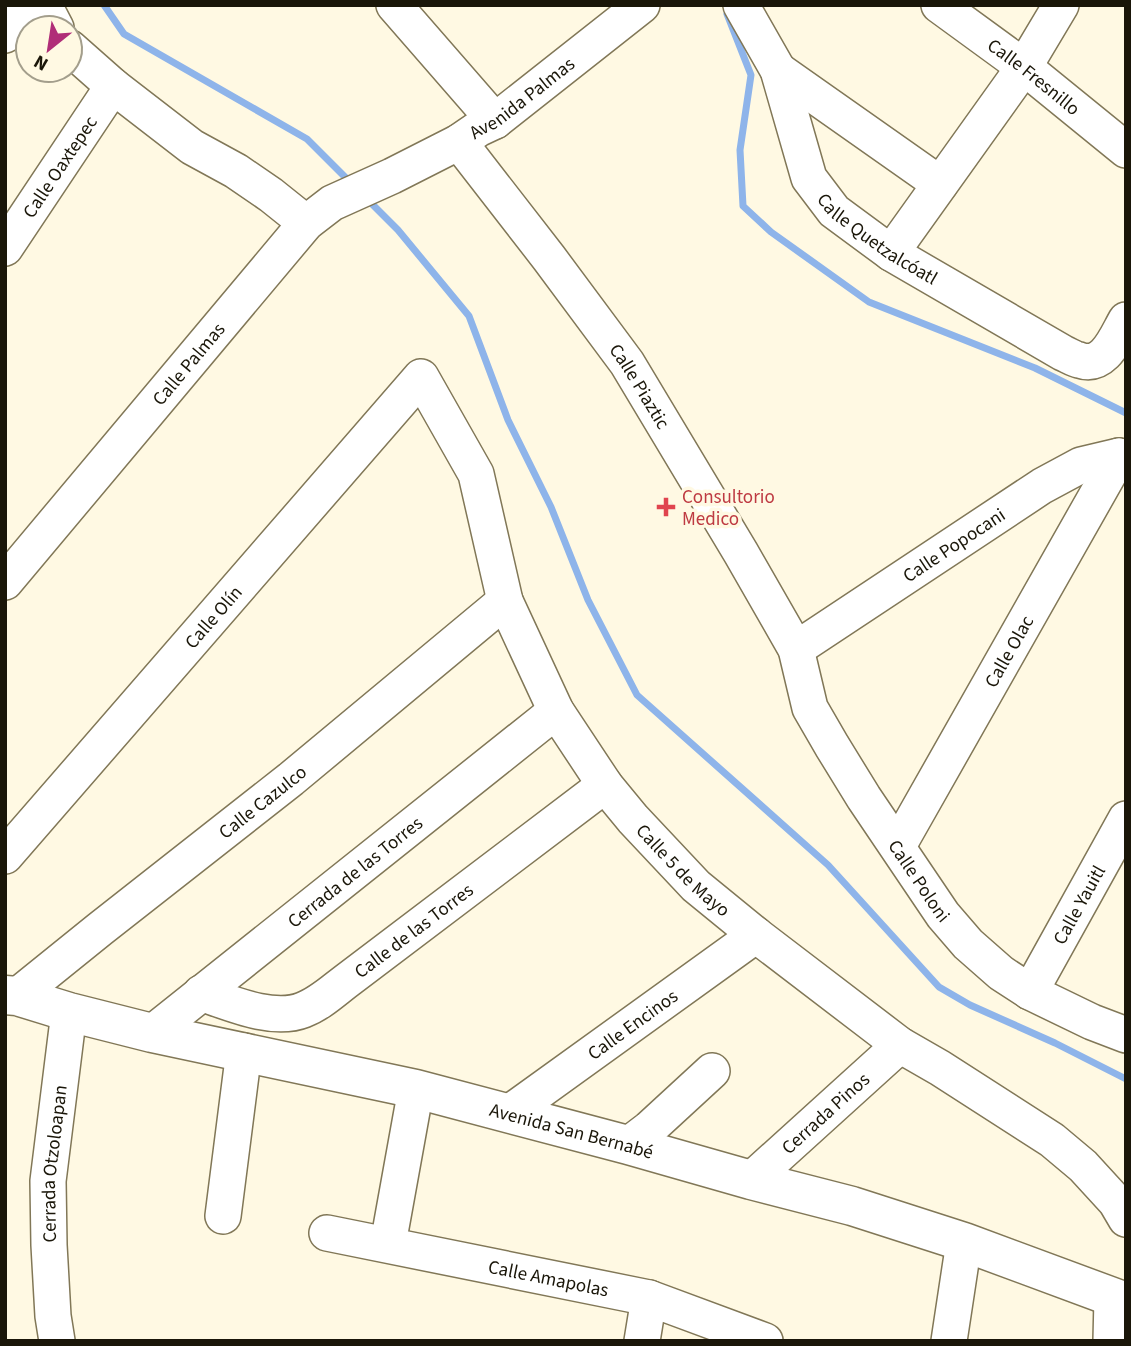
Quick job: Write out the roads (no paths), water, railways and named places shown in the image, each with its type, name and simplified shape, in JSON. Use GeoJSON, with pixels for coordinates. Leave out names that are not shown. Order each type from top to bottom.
{"type":"FeatureCollection","features":[{"type":"Feature","properties":{"kind":"main road","name":"Avenida San Bernabé"},"geometry":{"type":"LineString","coordinates":[[11,996],[152,1032],[416,1089],[852,1206],[964,1242],[1119,1300]]}},
{"type":"Feature","properties":{"kind":"street"},"geometry":{"type":"LineString","coordinates":[[5,35],[26,5]]}},
{"type":"Feature","properties":{"kind":"street"},"geometry":{"type":"LineString","coordinates":[[394,5],[495,121]]}},
{"type":"Feature","properties":{"kind":"street","name":"Avenida Palmas"},"geometry":{"type":"LineString","coordinates":[[392,176],[495,121],[642,5]]}},
{"type":"Feature","properties":{"kind":"street","name":"Calle Quetzalcóatl"},"geometry":{"type":"LineString","coordinates":[[741,5],[778,70],[809,178],[834,211],[891,253],[1082,362],[1094,360],[1107,353],[1120,330]]}},
{"type":"Feature","properties":{"kind":"street","name":"Calle Fresnillo"},"geometry":{"type":"LineString","coordinates":[[939,5],[1024,66],[1126,150]]}},
{"type":"Feature","properties":{"kind":"street"},"geometry":{"type":"LineString","coordinates":[[891,253],[1024,66],[1061,5]]}},
{"type":"Feature","properties":{"kind":"street"},"geometry":{"type":"LineString","coordinates":[[84,60],[192,147],[271,195],[319,213]]}},
{"type":"Feature","properties":{"kind":"street"},"geometry":{"type":"LineString","coordinates":[[778,70],[940,184]]}},
{"type":"Feature","properties":{"kind":"street","name":"Calle Oaxtepec"},"geometry":{"type":"LineString","coordinates":[[5,248],[113,86]]}},
{"type":"Feature","properties":{"kind":"street","name":"Calle Piaztic"},"geometry":{"type":"LineString","coordinates":[[459,142],[627,363],[796,649]]}},
{"type":"Feature","properties":{"kind":"street","name":"Calle Palmas"},"geometry":{"type":"LineString","coordinates":[[6,579],[319,213],[392,176]]}},
{"type":"Feature","properties":{"kind":"street","name":"Calle 5 de Mayo"},"geometry":{"type":"LineString","coordinates":[[421,377],[475,474],[505,601],[556,711],[605,785],[633,819],[696,886],[756,935],[900,1045],[1052,1140],[1083,1166],[1116,1202],[1126,1219]]}},
{"type":"Feature","properties":{"kind":"street","name":"Calle Olín"},"geometry":{"type":"LineString","coordinates":[[5,856],[421,377]]}},
{"type":"Feature","properties":{"kind":"street","name":"Calle Popocani"},"geometry":{"type":"LineString","coordinates":[[796,649],[1042,486],[1082,466],[1122,458]]}},
{"type":"Feature","properties":{"kind":"street","name":"Calle Olac"},"geometry":{"type":"LineString","coordinates":[[898,846],[1122,458]]}},
{"type":"Feature","properties":{"kind":"street","name":"Calle Cazulco"},"geometry":{"type":"LineString","coordinates":[[11,996],[291,779],[505,601]]}},
{"type":"Feature","properties":{"kind":"street","name":"Calle Poloni"},"geometry":{"type":"LineString","coordinates":[[796,649],[810,708],[864,798],[943,915],[968,944],[1001,973],[1030,992],[1126,1035]]}},
{"type":"Feature","properties":{"kind":"street","name":"Cerrada de las Torres"},"geometry":{"type":"LineString","coordinates":[[152,1032],[556,711]]}},
{"type":"Feature","properties":{"kind":"street","name":"Calle de las Torres"},"geometry":{"type":"LineString","coordinates":[[201,993],[262,1013],[288,1014],[302,1011],[321,1000],[605,785]]}},
{"type":"Feature","properties":{"kind":"street","name":"Calle Yauitl"},"geometry":{"type":"LineString","coordinates":[[1030,992],[1126,819]]}},
{"type":"Feature","properties":{"kind":"street","name":"Calle Encinos"},"geometry":{"type":"LineString","coordinates":[[509,1113],[756,935]]}},
{"type":"Feature","properties":{"kind":"street","name":"Cerrada Otzoloapan"},"geometry":{"type":"LineString","coordinates":[[55,1328],[48,1181],[69,1012]]}},
{"type":"Feature","properties":{"kind":"street","name":"Cerrada Pinos"},"geometry":{"type":"LineString","coordinates":[[751,1180],[900,1045]]}},
{"type":"Feature","properties":{"kind":"street"},"geometry":{"type":"LineString","coordinates":[[223,1216],[244,1051]]}},
{"type":"Feature","properties":{"kind":"street"},"geometry":{"type":"LineString","coordinates":[[628,1145],[712,1071]]}},
{"type":"Feature","properties":{"kind":"street"},"geometry":{"type":"LineString","coordinates":[[388,1244],[416,1089]]}},
{"type":"Feature","properties":{"kind":"street","name":"Calle Amapolas"},"geometry":{"type":"LineString","coordinates":[[327,1233],[649,1298],[765,1341]]}},
{"type":"Feature","properties":{"kind":"street"},"geometry":{"type":"LineString","coordinates":[[949,1341],[964,1242]]}},
{"type":"Feature","properties":{"kind":"street"},"geometry":{"type":"LineString","coordinates":[[642,1341],[649,1298]]}},
{"type":"Feature","properties":{"kind":"street"},"geometry":{"type":"LineString","coordinates":[[1111,1341],[1119,1300]]}},
{"type":"Feature","properties":{"kind":"waterway"},"geometry":{"type":"LineString","coordinates":[[104,5],[124,34],[307,139],[351,183]]}},
{"type":"Feature","properties":{"kind":"waterway"},"geometry":{"type":"LineString","coordinates":[[727,14],[751,75],[740,150],[743,206],[771,232],[869,302],[1035,368],[1126,413]]}},
{"type":"Feature","properties":{"kind":"waterway"},"geometry":{"type":"LineString","coordinates":[[367,199],[398,230],[469,316],[508,420],[551,507],[588,600],[637,695],[828,865],[939,987],[970,1005],[1126,1079]]}},
{"type":"Feature","properties":{"kind":"place","name":"Consultorio Medico"},"geometry":{"type":"Point","coordinates":[666,507]}}]}
